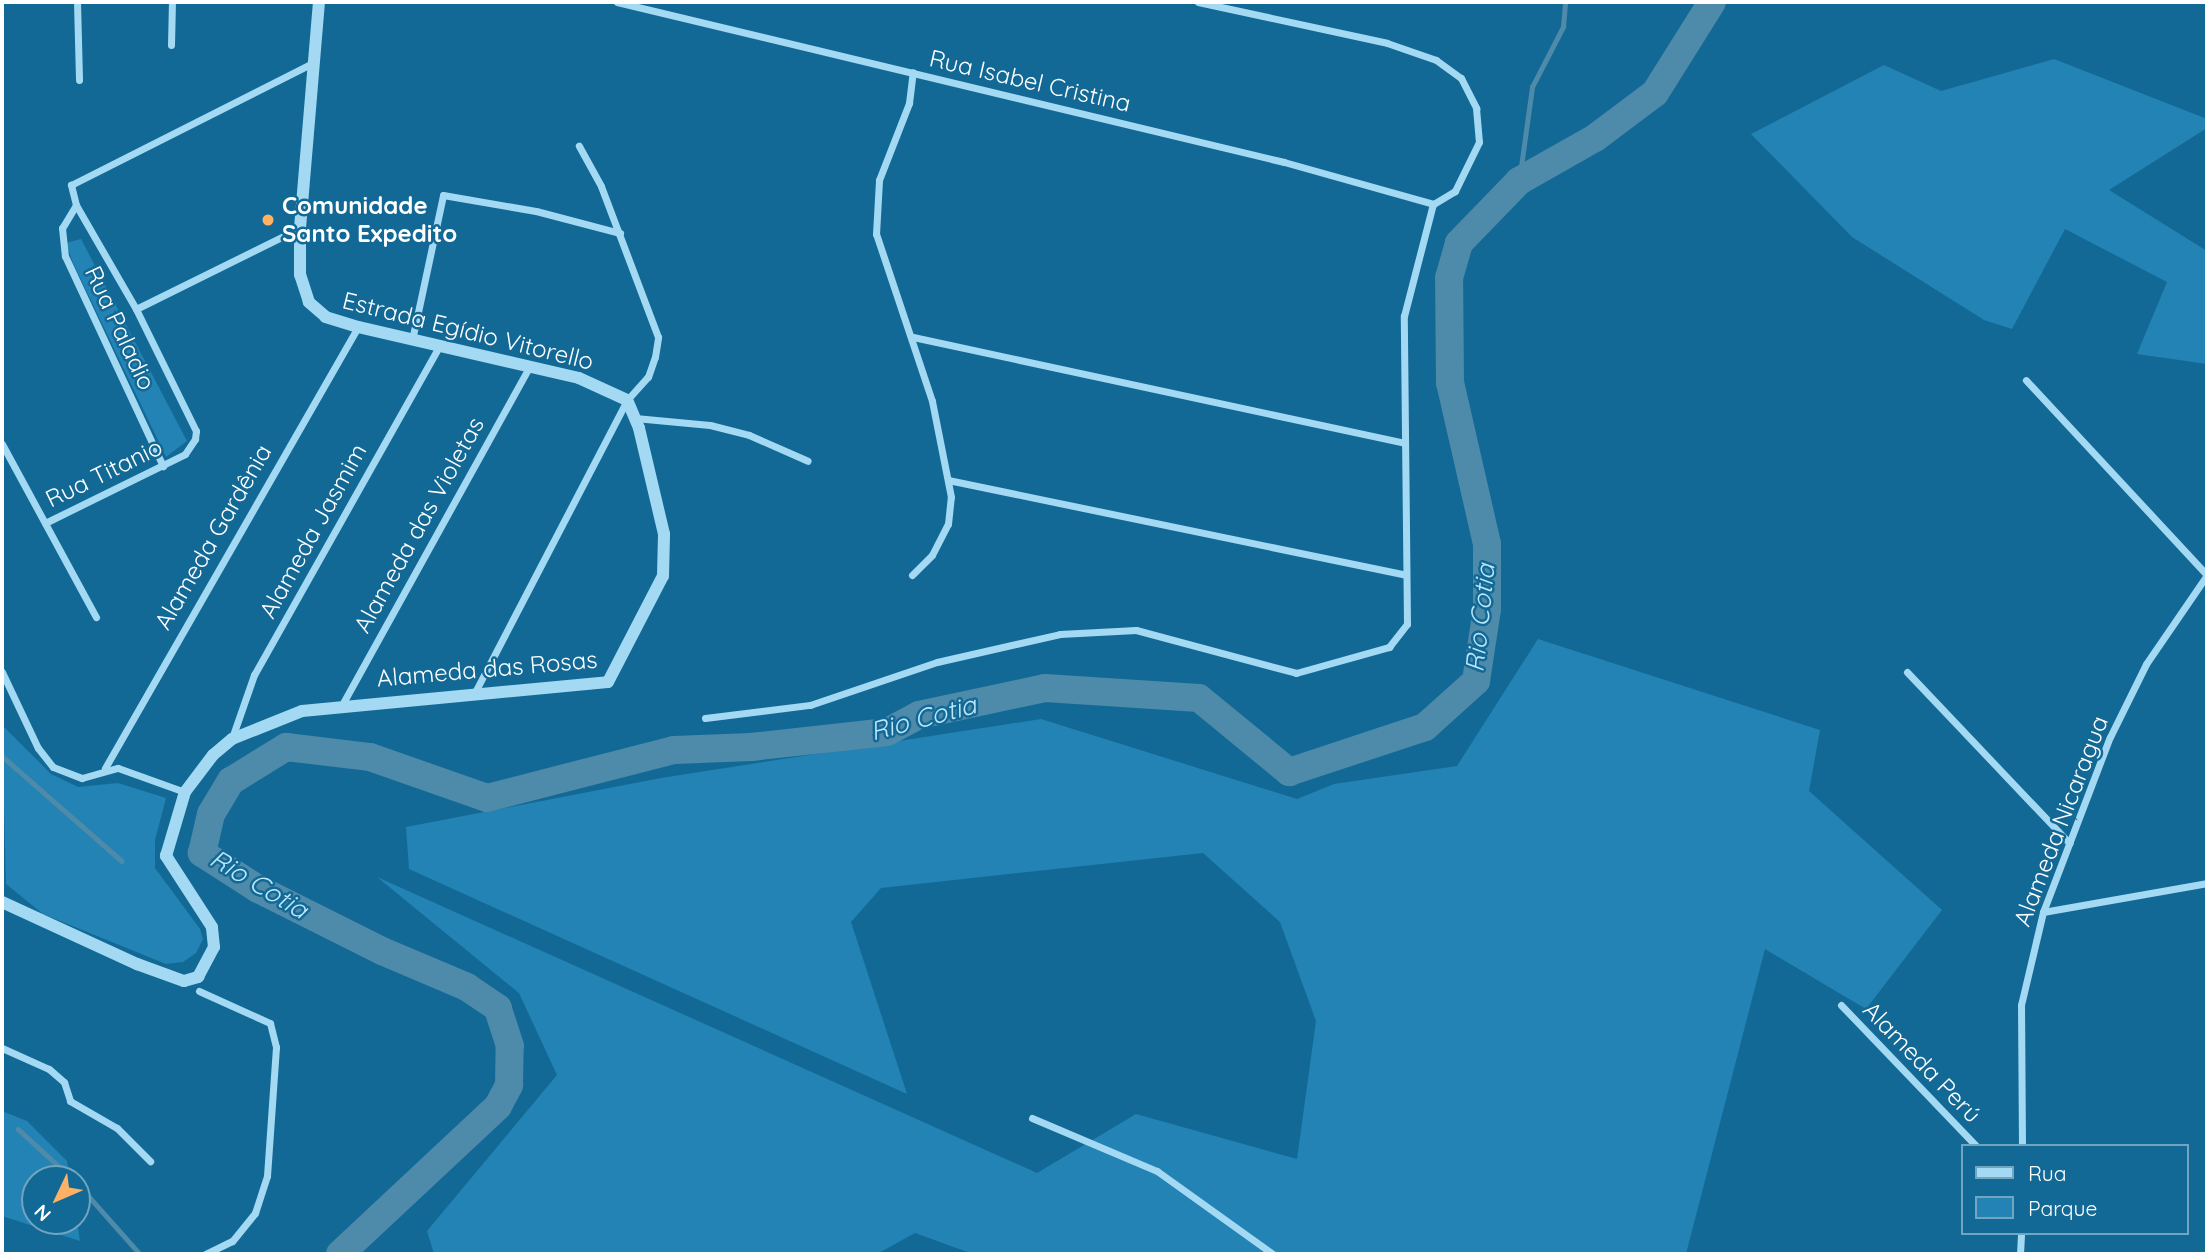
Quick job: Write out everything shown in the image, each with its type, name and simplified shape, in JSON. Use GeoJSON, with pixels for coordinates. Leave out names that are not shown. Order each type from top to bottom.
{"type":"FeatureCollection","features":[{"type":"Feature","properties":{"kind":"street"},"geometry":{"type":"LineString","coordinates":[[78,2],[79,80]]}},
{"type":"Feature","properties":{"kind":"street"},"geometry":{"type":"LineString","coordinates":[[171,45],[172,2]]}},
{"type":"Feature","properties":{"kind":"street","name":"Estrada Egídio Vitorello"},"geometry":{"type":"LineString","coordinates":[[319,2],[300,228],[300,275],[309,302],[326,317],[358,327],[579,378],[627,400]]}},
{"type":"Feature","properties":{"kind":"street","name":"Rua Isabel Cristina"},"geometry":{"type":"LineString","coordinates":[[617,2],[1284,162],[1433,204]]}},
{"type":"Feature","properties":{"kind":"street"},"geometry":{"type":"LineString","coordinates":[[705,718],[810,705],[937,662],[1060,634],[1136,631],[1296,673],[1389,647],[1407,624],[1403,574],[1404,316],[1433,204],[1455,191],[1479,142],[1476,108],[1461,78],[1436,60],[1387,43],[1198,2]]}},
{"type":"Feature","properties":{"kind":"street","name":"Rua Titanio"},"geometry":{"type":"LineString","coordinates":[[45,523],[163,466],[189,450],[196,431],[136,309],[76,205],[71,185],[313,63]]}},
{"type":"Feature","properties":{"kind":"street"},"geometry":{"type":"LineString","coordinates":[[912,575],[932,555],[948,524],[948,480],[913,337],[876,234],[876,210],[879,180],[909,103],[913,72]]}},
{"type":"Feature","properties":{"kind":"street"},"geometry":{"type":"LineString","coordinates":[[474,694],[627,400],[649,377],[658,337],[620,233],[579,146]]}},
{"type":"Feature","properties":{"kind":"street"},"geometry":{"type":"LineString","coordinates":[[412,340],[443,195],[536,211],[620,233]]}},
{"type":"Feature","properties":{"kind":"street","name":"Rua Paladio"},"geometry":{"type":"LineString","coordinates":[[76,205],[62,228],[65,256],[163,466]]}},
{"type":"Feature","properties":{"kind":"street"},"geometry":{"type":"LineString","coordinates":[[136,309],[300,228]]}},
{"type":"Feature","properties":{"kind":"street","name":"Alameda Gardênia"},"geometry":{"type":"LineString","coordinates":[[105,768],[358,327]]}},
{"type":"Feature","properties":{"kind":"street"},"geometry":{"type":"LineString","coordinates":[[913,337],[1405,443]]}},
{"type":"Feature","properties":{"kind":"street","name":"Alameda Jasmim"},"geometry":{"type":"LineString","coordinates":[[232,739],[254,675],[439,347]]}},
{"type":"Feature","properties":{"kind":"street","name":"Alameda das Violetas"},"geometry":{"type":"LineString","coordinates":[[343,704],[530,365]]}},
{"type":"Feature","properties":{"kind":"street"},"geometry":{"type":"LineString","coordinates":[[2026,380],[2207,575]]}},
{"type":"Feature","properties":{"kind":"street","name":"Alameda das Rosas"},"geometry":{"type":"LineString","coordinates":[[2,902],[137,964],[184,981],[198,977],[214,947],[212,927],[166,856],[186,792],[198,772],[232,739],[302,711],[343,704],[608,682],[663,576],[666,558],[664,534],[635,418],[627,400]]}},
{"type":"Feature","properties":{"kind":"street"},"geometry":{"type":"LineString","coordinates":[[635,418],[710,425],[749,435],[808,461]]}},
{"type":"Feature","properties":{"kind":"street","name":"Rua Titanio"},"geometry":{"type":"LineString","coordinates":[[2,444],[96,617]]}},
{"type":"Feature","properties":{"kind":"street"},"geometry":{"type":"LineString","coordinates":[[948,480],[1403,574]]}},
{"type":"Feature","properties":{"kind":"street","name":"Alameda Nicaragua"},"geometry":{"type":"LineString","coordinates":[[2022,1144],[2021,1005],[2043,912],[2110,737],[2146,664],[2207,575]]}},
{"type":"Feature","properties":{"kind":"street"},"geometry":{"type":"LineString","coordinates":[[2,672],[38,748],[53,767],[82,778],[96,776],[105,768],[145,774],[186,792]]}},
{"type":"Feature","properties":{"kind":"street"},"geometry":{"type":"LineString","coordinates":[[1907,673],[2069,843]]}},
{"type":"Feature","properties":{"kind":"street"},"geometry":{"type":"LineString","coordinates":[[2043,912],[2207,883]]}},
{"type":"Feature","properties":{"kind":"street"},"geometry":{"type":"LineString","coordinates":[[199,991],[270,1023],[276,1047],[267,1175],[256,1213],[232,1241],[205,1254]]}},
{"type":"Feature","properties":{"kind":"street","name":"Alameda Perú"},"geometry":{"type":"LineString","coordinates":[[1840,1005],[1974,1144]]}},
{"type":"Feature","properties":{"kind":"street"},"geometry":{"type":"LineString","coordinates":[[2,1048],[49,1069],[64,1082],[70,1101],[117,1128],[150,1161]]}},
{"type":"Feature","properties":{"kind":"street"},"geometry":{"type":"LineString","coordinates":[[1032,1118],[1157,1171],[1273,1254]]}},
{"type":"Feature","properties":{"kind":"street"},"geometry":{"type":"LineString","coordinates":[[2020,1254],[2021,1235]]}},
{"type":"Feature","properties":{"kind":"green space"},"geometry":{"type":"Polygon","coordinates":[[[2054,59],[2207,119],[2207,128],[2109,190],[2207,251],[2207,364],[2137,354],[2167,282],[2065,229],[2012,329],[1984,320],[1852,237],[1751,134],[1884,65],[1941,91],[2054,59]]]}},
{"type":"Feature","properties":{"kind":"green space"},"geometry":{"type":"Polygon","coordinates":[[[81,239],[187,441],[166,457],[73,263],[66,243],[81,239]]]}},
{"type":"Feature","properties":{"kind":"green space"},"geometry":{"type":"Polygon","coordinates":[[[1538,639],[1820,730],[1809,791],[1942,910],[1866,1009],[1765,949],[1686,1254],[973,1254],[915,1233],[877,1254],[434,1254],[427,1231],[557,1075],[519,993],[377,877],[1037,1173],[1136,1114],[1297,1159],[1316,1021],[1280,922],[1203,853],[881,888],[851,922],[907,1094],[409,869],[406,827],[661,778],[1041,719],[1297,799],[1334,784],[1457,766],[1538,639]]]}},
{"type":"Feature","properties":{"kind":"green space"},"geometry":{"type":"Polygon","coordinates":[[[2,725],[51,774],[78,787],[118,783],[166,798],[155,840],[155,868],[200,929],[203,939],[196,953],[183,962],[166,964],[43,914],[6,884],[2,725]]]}},
{"type":"Feature","properties":{"kind":"green space"},"geometry":{"type":"Polygon","coordinates":[[[2,1111],[27,1121],[67,1161],[68,1165],[21,1165],[21,1222],[2,1216],[2,1111]]]}},
{"type":"Feature","properties":{"kind":"green space"},"geometry":{"type":"Polygon","coordinates":[[[61,1235],[79,1235],[80,1241],[61,1235]]]}},
{"type":"Feature","properties":{"kind":"waterway"},"geometry":{"type":"LineString","coordinates":[[1519,181],[1532,87],[1563,27],[1565,2]]}},
{"type":"Feature","properties":{"kind":"waterway","name":"Rio Cotia"},"geometry":{"type":"LineString","coordinates":[[340,1254],[498,1106],[509,1085],[510,1046],[498,1008],[467,987],[382,951],[258,889],[202,853],[211,814],[231,781],[286,747],[370,757],[487,798],[674,750],[751,747],[887,732],[919,715],[1045,688],[1199,698],[1289,772],[1425,727],[1476,681],[1487,609],[1487,544],[1450,383],[1449,278],[1459,243],[1519,181],[1595,138],[1655,93],[1712,2]]}},
{"type":"Feature","properties":{"kind":"waterway"},"geometry":{"type":"LineString","coordinates":[[2,756],[122,861]]}},
{"type":"Feature","properties":{"kind":"waterway"},"geometry":{"type":"LineString","coordinates":[[18,1129],[58,1165]]}},
{"type":"Feature","properties":{"kind":"waterway"},"geometry":{"type":"LineString","coordinates":[[91,1199],[140,1254]]}},
{"type":"Feature","properties":{"kind":"place","name":"Comunidade Santo Expedito"},"geometry":{"type":"Point","coordinates":[268,220]}}]}
